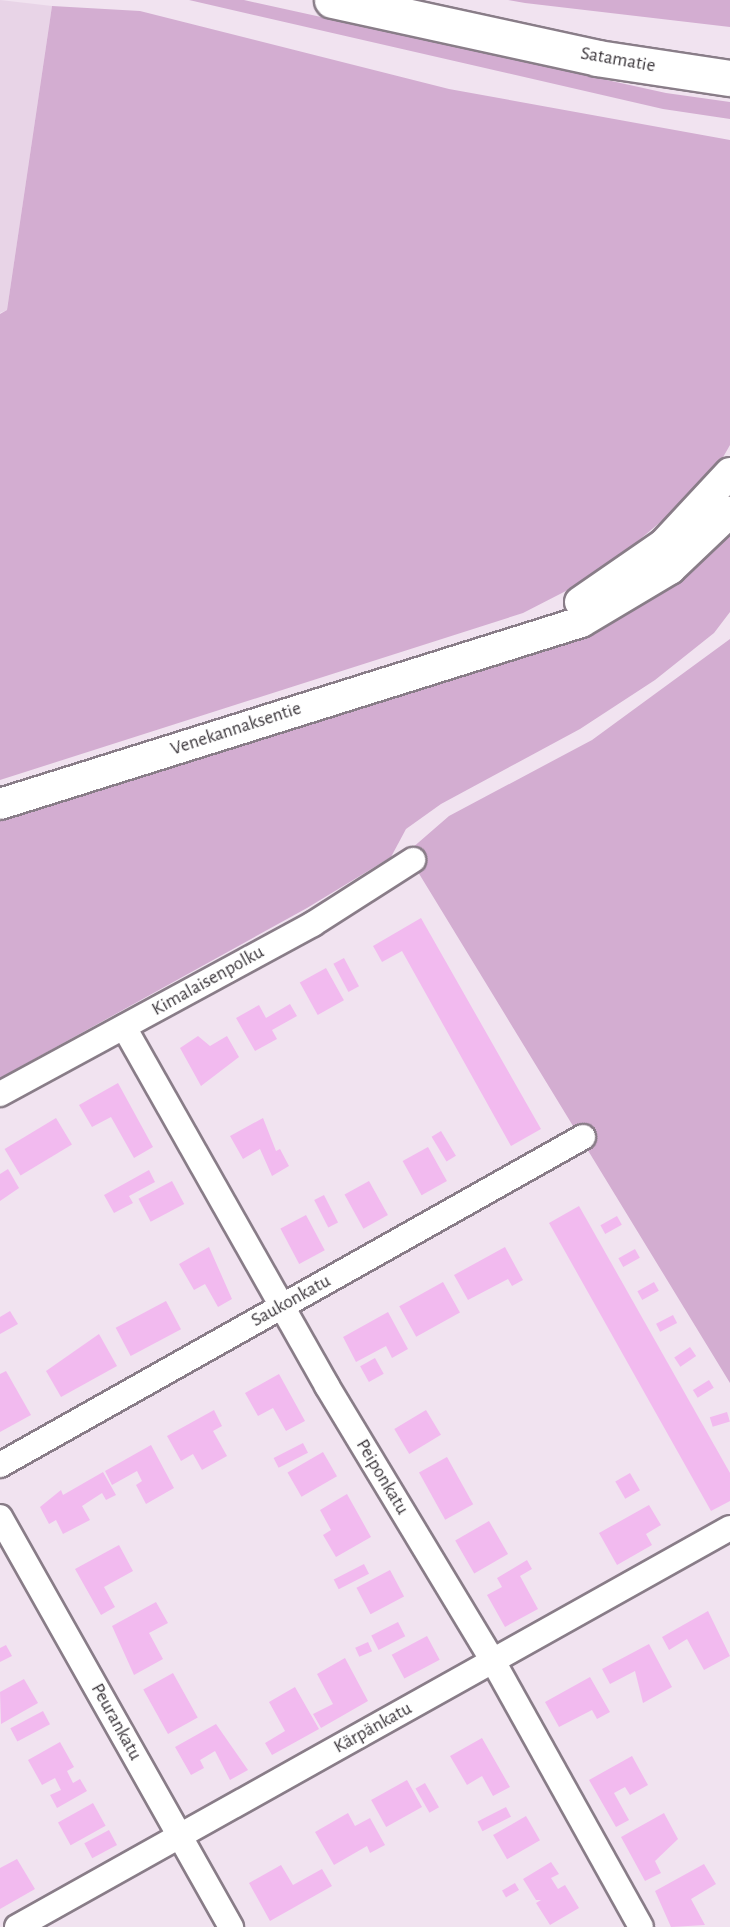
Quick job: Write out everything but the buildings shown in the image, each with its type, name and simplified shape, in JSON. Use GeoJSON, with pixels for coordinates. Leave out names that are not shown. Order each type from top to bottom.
{"type":"FeatureCollection","features":[{"type":"Feature","properties":{"kind":"main road","name":"Satamatie"},"geometry":{"type":"LineString","coordinates":[[332,0],[507,36],[597,58],[730,78]]}},
{"type":"Feature","properties":{"kind":"main road","name":"Satamatie"},"geometry":{"type":"LineString","coordinates":[[507,36],[730,53]]}},
{"type":"Feature","properties":{"kind":"street","name":"Venekannaksentie"},"geometry":{"type":"LineString","coordinates":[[472,654],[620,578],[685,524],[730,473]]}},
{"type":"Feature","properties":{"kind":"street","name":"Venekannaksentie"},"geometry":{"type":"LineString","coordinates":[[0,804],[472,654],[554,632],[624,601],[695,548],[730,512]]}},
{"type":"Feature","properties":{"kind":"street","name":"Kimalaisenpolku"},"geometry":{"type":"LineString","coordinates":[[0,1094],[313,924],[413,860]]}},
{"type":"Feature","properties":{"kind":"street","name":"Peiponkatu"},"geometry":{"type":"LineString","coordinates":[[124,1027],[282,1306],[493,1661],[641,1927]]}},
{"type":"Feature","properties":{"kind":"street","name":"Saukonkatu"},"geometry":{"type":"LineString","coordinates":[[0,1465],[583,1138]]}},
{"type":"Feature","properties":{"kind":"street","name":"Peurankatu"},"geometry":{"type":"LineString","coordinates":[[0,1517],[232,1927]]}},
{"type":"Feature","properties":{"kind":"street","name":"Kärpänkatu"},"geometry":{"type":"LineString","coordinates":[[17,1927],[730,1528]]}},
{"type":"Feature","properties":{"kind":"shaded area"},"geometry":{"type":"Polygon","coordinates":[[[0,0],[52,6],[7,310],[0,313],[0,0]]]}},
{"type":"Feature","properties":{"kind":"shaded area"},"geometry":{"type":"Polygon","coordinates":[[[189,0],[244,0],[666,93],[730,102],[730,119],[663,109],[189,0]]]}},
{"type":"Feature","properties":{"kind":"shaded area"},"geometry":{"type":"Polygon","coordinates":[[[508,0],[730,0],[730,27],[525,3],[508,0]]]}},
{"type":"Feature","properties":{"kind":"shaded area"},"geometry":{"type":"Polygon","coordinates":[[[52,6],[140,11],[449,89],[730,140],[730,445],[710,480],[599,574],[523,613],[0,780],[0,314],[7,310],[52,6]]]}},
{"type":"Feature","properties":{"kind":"shaded area"},"geometry":{"type":"Polygon","coordinates":[[[730,530],[730,612],[714,633],[655,680],[580,729],[441,804],[406,829],[391,857],[307,908],[0,1078],[0,819],[280,733],[595,628],[646,603],[699,563],[730,530]]]}},
{"type":"Feature","properties":{"kind":"shaded area"},"geometry":{"type":"Polygon","coordinates":[[[730,639],[730,1383],[418,872],[411,849],[449,816],[592,740],[730,639]]]}}]}
